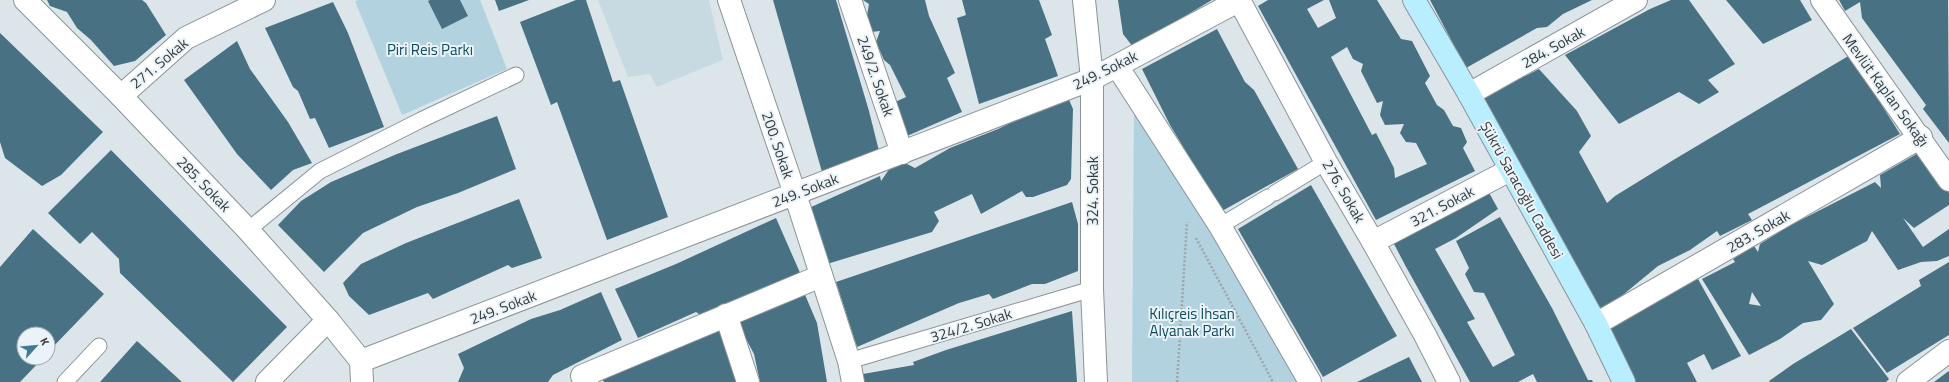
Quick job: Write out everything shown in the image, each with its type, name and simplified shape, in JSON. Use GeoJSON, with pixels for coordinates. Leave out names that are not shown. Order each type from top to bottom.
{"type":"FeatureCollection","features":[{"type":"Feature","properties":{"kind":"street","name":"285. Sokak"},"geometry":{"type":"LineString","coordinates":[[25,0],[120,96],[248,230],[328,320],[362,372]]}},
{"type":"Feature","properties":{"kind":"street","name":"271. Sokak"},"geometry":{"type":"LineString","coordinates":[[120,96],[186,38],[264,0]]}},
{"type":"Feature","properties":{"kind":"street","name":"200. Sokak"},"geometry":{"type":"LineString","coordinates":[[729,0],[795,194],[849,361],[853,382]]}},
{"type":"Feature","properties":{"kind":"street","name":"249/2. Sokak"},"geometry":{"type":"LineString","coordinates":[[850,0],[902,152]]}},
{"type":"Feature","properties":{"kind":"street","name":"324. Sokak"},"geometry":{"type":"LineString","coordinates":[[1084,0],[1092,79],[1092,289],[1096,382]]}},
{"type":"Feature","properties":{"kind":"street","name":"249. Sokak"},"geometry":{"type":"LineString","coordinates":[[362,372],[795,194],[1092,79],[1239,0]]}},
{"type":"Feature","properties":{"kind":"street","name":"276. Sokak"},"geometry":{"type":"LineString","coordinates":[[1239,0],[1326,162],[1374,242],[1449,382]]}},
{"type":"Feature","properties":{"kind":"street","name":"Şükrü Saracoğlu Caddesi"},"geometry":{"type":"LineString","coordinates":[[1414,0],[1469,94],[1596,324],[1624,382]]}},
{"type":"Feature","properties":{"kind":"street","name":"284. Sokak"},"geometry":{"type":"LineString","coordinates":[[1469,94],[1636,0]]}},
{"type":"Feature","properties":{"kind":"street","name":"Mevlüt Kaplan Sokağı"},"geometry":{"type":"LineString","coordinates":[[1822,0],[1949,180]]}},
{"type":"Feature","properties":{"kind":"street"},"geometry":{"type":"LineString","coordinates":[[1117,66],[1220,226],[1310,382]]}},
{"type":"Feature","properties":{"kind":"street","name":"283. Sokak"},"geometry":{"type":"LineString","coordinates":[[1596,324],[1920,138]]}},
{"type":"Feature","properties":{"kind":"street","name":"321. Sokak"},"geometry":{"type":"LineString","coordinates":[[1374,242],[1510,170]]}},
{"type":"Feature","properties":{"kind":"street"},"geometry":{"type":"LineString","coordinates":[[587,382],[582,376],[821,276]]}},
{"type":"Feature","properties":{"kind":"street"},"geometry":{"type":"LineString","coordinates":[[726,315],[748,382]]}},
{"type":"Feature","properties":{"kind":"street"},"geometry":{"type":"LineString","coordinates":[[267,382],[328,320]]}},
{"type":"Feature","properties":{"kind":"street"},"geometry":{"type":"LineString","coordinates":[[1908,382],[1949,351]]}},
{"type":"Feature","properties":{"kind":"lane"},"geometry":{"type":"LineString","coordinates":[[248,230],[320,171],[421,120],[516,75]]}},
{"type":"Feature","properties":{"kind":"lane"},"geometry":{"type":"LineString","coordinates":[[1220,226],[1326,162]]}},
{"type":"Feature","properties":{"kind":"lane","name":"324/2. Sokak"},"geometry":{"type":"LineString","coordinates":[[849,361],[1092,289]]}},
{"type":"Feature","properties":{"kind":"lane"},"geometry":{"type":"LineString","coordinates":[[65,382],[99,346]]}},
{"type":"Feature","properties":{"kind":"path"},"geometry":{"type":"LineString","coordinates":[[1177,382],[1187,222],[1191,229]]}},
{"type":"Feature","properties":{"kind":"path"},"geometry":{"type":"LineString","coordinates":[[1194,236],[1273,382]]}},
{"type":"Feature","properties":{"kind":"shaded area"},"geometry":{"type":"Polygon","coordinates":[[[598,0],[709,0],[723,60],[657,87],[650,74],[628,77],[598,0]]]}},
{"type":"Feature","properties":{"kind":"green space","name":"Piri Reis Parkı"},"geometry":{"type":"Polygon","coordinates":[[[480,0],[507,69],[402,115],[355,1],[480,0]]]}},
{"type":"Feature","properties":{"kind":"green space","name":"Kılıçreis İhsan Alyanak Parkı"},"geometry":{"type":"Polygon","coordinates":[[[1134,98],[1297,382],[1132,382],[1134,98]]]}},
{"type":"Feature","properties":{"kind":"building"},"geometry":{"type":"Polygon","coordinates":[[[47,0],[142,0],[146,3],[166,35],[135,61],[114,66],[91,40],[77,28],[67,12],[50,6],[47,0]]]}},
{"type":"Feature","properties":{"kind":"building"},"geometry":{"type":"Polygon","coordinates":[[[460,0],[468,16],[442,29],[428,1],[460,0]]]}},
{"type":"Feature","properties":{"kind":"building"},"geometry":{"type":"Polygon","coordinates":[[[495,0],[529,0],[499,11],[495,0]]]}},
{"type":"Feature","properties":{"kind":"building"},"geometry":{"type":"Polygon","coordinates":[[[576,0],[586,0],[613,82],[620,80],[668,217],[607,240],[557,102],[551,105],[520,22],[576,0]]]}},
{"type":"Feature","properties":{"kind":"building"},"geometry":{"type":"Polygon","coordinates":[[[773,0],[836,0],[869,111],[879,151],[822,172],[773,0]]]}},
{"type":"Feature","properties":{"kind":"building"},"geometry":{"type":"Polygon","coordinates":[[[863,0],[925,0],[929,16],[955,73],[947,78],[962,112],[907,136],[893,103],[906,97],[890,65],[884,60],[876,42],[880,31],[872,32],[866,22],[869,4],[863,0]]]}},
{"type":"Feature","properties":{"kind":"building"},"geometry":{"type":"Polygon","coordinates":[[[962,0],[1039,0],[1052,35],[1045,39],[1058,76],[979,104],[957,18],[966,15],[962,0]]]}},
{"type":"Feature","properties":{"kind":"building"},"geometry":{"type":"Polygon","coordinates":[[[1118,0],[1212,0],[1133,47],[1123,34],[1118,0]]]}},
{"type":"Feature","properties":{"kind":"building"},"geometry":{"type":"Polygon","coordinates":[[[1268,0],[1324,0],[1307,9],[1318,28],[1336,18],[1329,0],[1377,0],[1401,39],[1412,41],[1430,76],[1425,83],[1437,105],[1444,110],[1453,126],[1461,128],[1467,142],[1463,148],[1475,171],[1376,220],[1258,6],[1268,0]],[[1347,47],[1331,57],[1372,135],[1376,133],[1394,168],[1395,178],[1427,164],[1416,143],[1406,142],[1400,133],[1404,124],[1385,125],[1380,115],[1383,101],[1377,103],[1361,71],[1363,64],[1353,59],[1347,47]]]}},
{"type":"Feature","properties":{"kind":"building"},"geometry":{"type":"Polygon","coordinates":[[[1430,0],[1592,0],[1563,14],[1547,27],[1537,28],[1466,68],[1430,0]]]}},
{"type":"Feature","properties":{"kind":"building"},"geometry":{"type":"Polygon","coordinates":[[[1671,0],[1689,0],[1735,64],[1708,80],[1719,92],[1699,104],[1679,92],[1619,124],[1565,55],[1650,9],[1671,0]]]}},
{"type":"Feature","properties":{"kind":"building"},"geometry":{"type":"Polygon","coordinates":[[[1726,0],[1800,0],[1812,20],[1763,44],[1726,0]]]}},
{"type":"Feature","properties":{"kind":"building"},"geometry":{"type":"Polygon","coordinates":[[[1839,0],[1948,0],[1949,143],[1923,109],[1926,105],[1862,18],[1860,2],[1845,11],[1839,0]]]}},
{"type":"Feature","properties":{"kind":"building"},"geometry":{"type":"Polygon","coordinates":[[[333,2],[348,33],[384,127],[329,148],[315,118],[310,119],[298,91],[293,87],[265,28],[333,2]]]}},
{"type":"Feature","properties":{"kind":"building"},"geometry":{"type":"Polygon","coordinates":[[[1217,29],[1245,82],[1254,90],[1298,169],[1222,211],[1170,125],[1142,69],[1217,29]]]}},
{"type":"Feature","properties":{"kind":"building"},"geometry":{"type":"Polygon","coordinates":[[[0,33],[103,132],[61,175],[42,186],[5,158],[0,142],[0,33]]]}},
{"type":"Feature","properties":{"kind":"building"},"geometry":{"type":"Polygon","coordinates":[[[237,41],[250,69],[288,122],[312,163],[293,170],[271,190],[237,154],[184,80],[237,41]]]}},
{"type":"Feature","properties":{"kind":"building"},"geometry":{"type":"Polygon","coordinates":[[[1850,55],[1900,134],[1748,214],[1752,220],[1720,236],[1717,231],[1690,250],[1658,266],[1607,308],[1597,307],[1565,245],[1524,178],[1482,98],[1539,69],[1577,111],[1591,136],[1579,152],[1607,203],[1615,196],[1675,159],[1850,55]]]}},
{"type":"Feature","properties":{"kind":"building"},"geometry":{"type":"Polygon","coordinates":[[[1067,95],[1073,109],[1071,179],[1067,185],[1033,197],[1026,197],[1022,191],[981,214],[972,194],[934,212],[939,221],[932,232],[827,264],[809,208],[880,176],[881,181],[890,168],[905,163],[915,168],[950,148],[998,129],[1067,95]]]}},
{"type":"Feature","properties":{"kind":"building"},"geometry":{"type":"Polygon","coordinates":[[[497,116],[516,169],[458,193],[417,207],[363,233],[324,272],[278,225],[301,201],[331,182],[397,154],[497,116]]]}},
{"type":"Feature","properties":{"kind":"building"},"geometry":{"type":"Polygon","coordinates":[[[111,150],[287,327],[233,382],[120,273],[119,259],[92,232],[80,244],[48,213],[111,150]]]}},
{"type":"Feature","properties":{"kind":"building"},"geometry":{"type":"Polygon","coordinates":[[[1920,152],[1949,193],[1949,205],[1914,228],[1903,218],[1923,247],[1949,229],[1949,256],[1937,261],[1921,262],[1898,270],[1872,231],[1867,241],[1822,265],[1808,261],[1834,304],[1821,320],[1803,323],[1780,339],[1749,355],[1702,279],[1735,262],[1733,259],[1754,246],[1758,252],[1760,244],[1787,227],[1875,182],[1881,188],[1880,175],[1920,152]],[[1752,292],[1749,304],[1761,306],[1752,292]]]}},
{"type":"Feature","properties":{"kind":"building"},"geometry":{"type":"Polygon","coordinates":[[[1311,185],[1397,336],[1323,377],[1238,229],[1311,185]]]}},
{"type":"Feature","properties":{"kind":"building"},"geometry":{"type":"Polygon","coordinates":[[[1487,189],[1498,209],[1456,238],[1435,249],[1475,319],[1467,322],[1493,367],[1515,355],[1484,293],[1474,292],[1465,274],[1469,268],[1456,241],[1500,217],[1552,308],[1588,380],[1592,380],[1593,382],[1537,382],[1533,374],[1518,382],[1470,382],[1405,265],[1393,242],[1487,189]]]}},
{"type":"Feature","properties":{"kind":"building"},"geometry":{"type":"Polygon","coordinates":[[[519,199],[542,258],[512,268],[508,265],[433,299],[428,293],[369,315],[349,296],[343,283],[361,264],[406,243],[519,199]]]}},
{"type":"Feature","properties":{"kind":"building"},"geometry":{"type":"Polygon","coordinates":[[[1072,202],[1078,224],[1078,271],[1045,284],[1032,284],[993,299],[989,294],[959,303],[857,347],[836,282],[1072,202]]]}},
{"type":"Feature","properties":{"kind":"building"},"geometry":{"type":"Polygon","coordinates":[[[776,218],[801,275],[702,316],[696,312],[638,338],[615,289],[676,264],[776,218]]]}},
{"type":"Feature","properties":{"kind":"building"},"geometry":{"type":"Polygon","coordinates":[[[33,229],[104,294],[56,344],[56,326],[16,326],[16,366],[35,366],[20,382],[0,382],[0,267],[33,229]]]}},
{"type":"Feature","properties":{"kind":"building"},"geometry":{"type":"Polygon","coordinates":[[[1949,262],[1949,335],[1887,373],[1853,328],[1921,286],[1919,280],[1949,262]]]}},
{"type":"Feature","properties":{"kind":"building"},"geometry":{"type":"Polygon","coordinates":[[[1698,279],[1741,356],[1712,370],[1704,354],[1687,363],[1697,382],[1633,382],[1605,328],[1698,279]]]}},
{"type":"Feature","properties":{"kind":"building"},"geometry":{"type":"Polygon","coordinates":[[[803,290],[817,323],[827,382],[760,382],[754,354],[735,318],[803,290]]]}},
{"type":"Feature","properties":{"kind":"building"},"geometry":{"type":"Polygon","coordinates":[[[601,292],[622,340],[553,375],[548,382],[458,382],[464,368],[458,354],[531,319],[560,310],[601,292]]]}},
{"type":"Feature","properties":{"kind":"building"},"geometry":{"type":"Polygon","coordinates":[[[1072,311],[1077,382],[864,382],[863,374],[914,365],[913,362],[946,350],[1072,311]]]}},
{"type":"Feature","properties":{"kind":"building"},"geometry":{"type":"Polygon","coordinates":[[[724,329],[742,382],[604,382],[601,377],[724,329]]]}},
{"type":"Feature","properties":{"kind":"building"},"geometry":{"type":"Polygon","coordinates":[[[1851,329],[1889,379],[1886,382],[1769,381],[1793,364],[1851,329]]]}},
{"type":"Feature","properties":{"kind":"building"},"geometry":{"type":"Polygon","coordinates":[[[137,341],[182,382],[100,382],[137,341]]]}},
{"type":"Feature","properties":{"kind":"building"},"geometry":{"type":"Polygon","coordinates":[[[1409,357],[1422,382],[1357,382],[1409,357]]]}},
{"type":"Feature","properties":{"kind":"building"},"geometry":{"type":"Polygon","coordinates":[[[1949,371],[1949,382],[1934,382],[1946,373],[1949,371]]]}}]}
